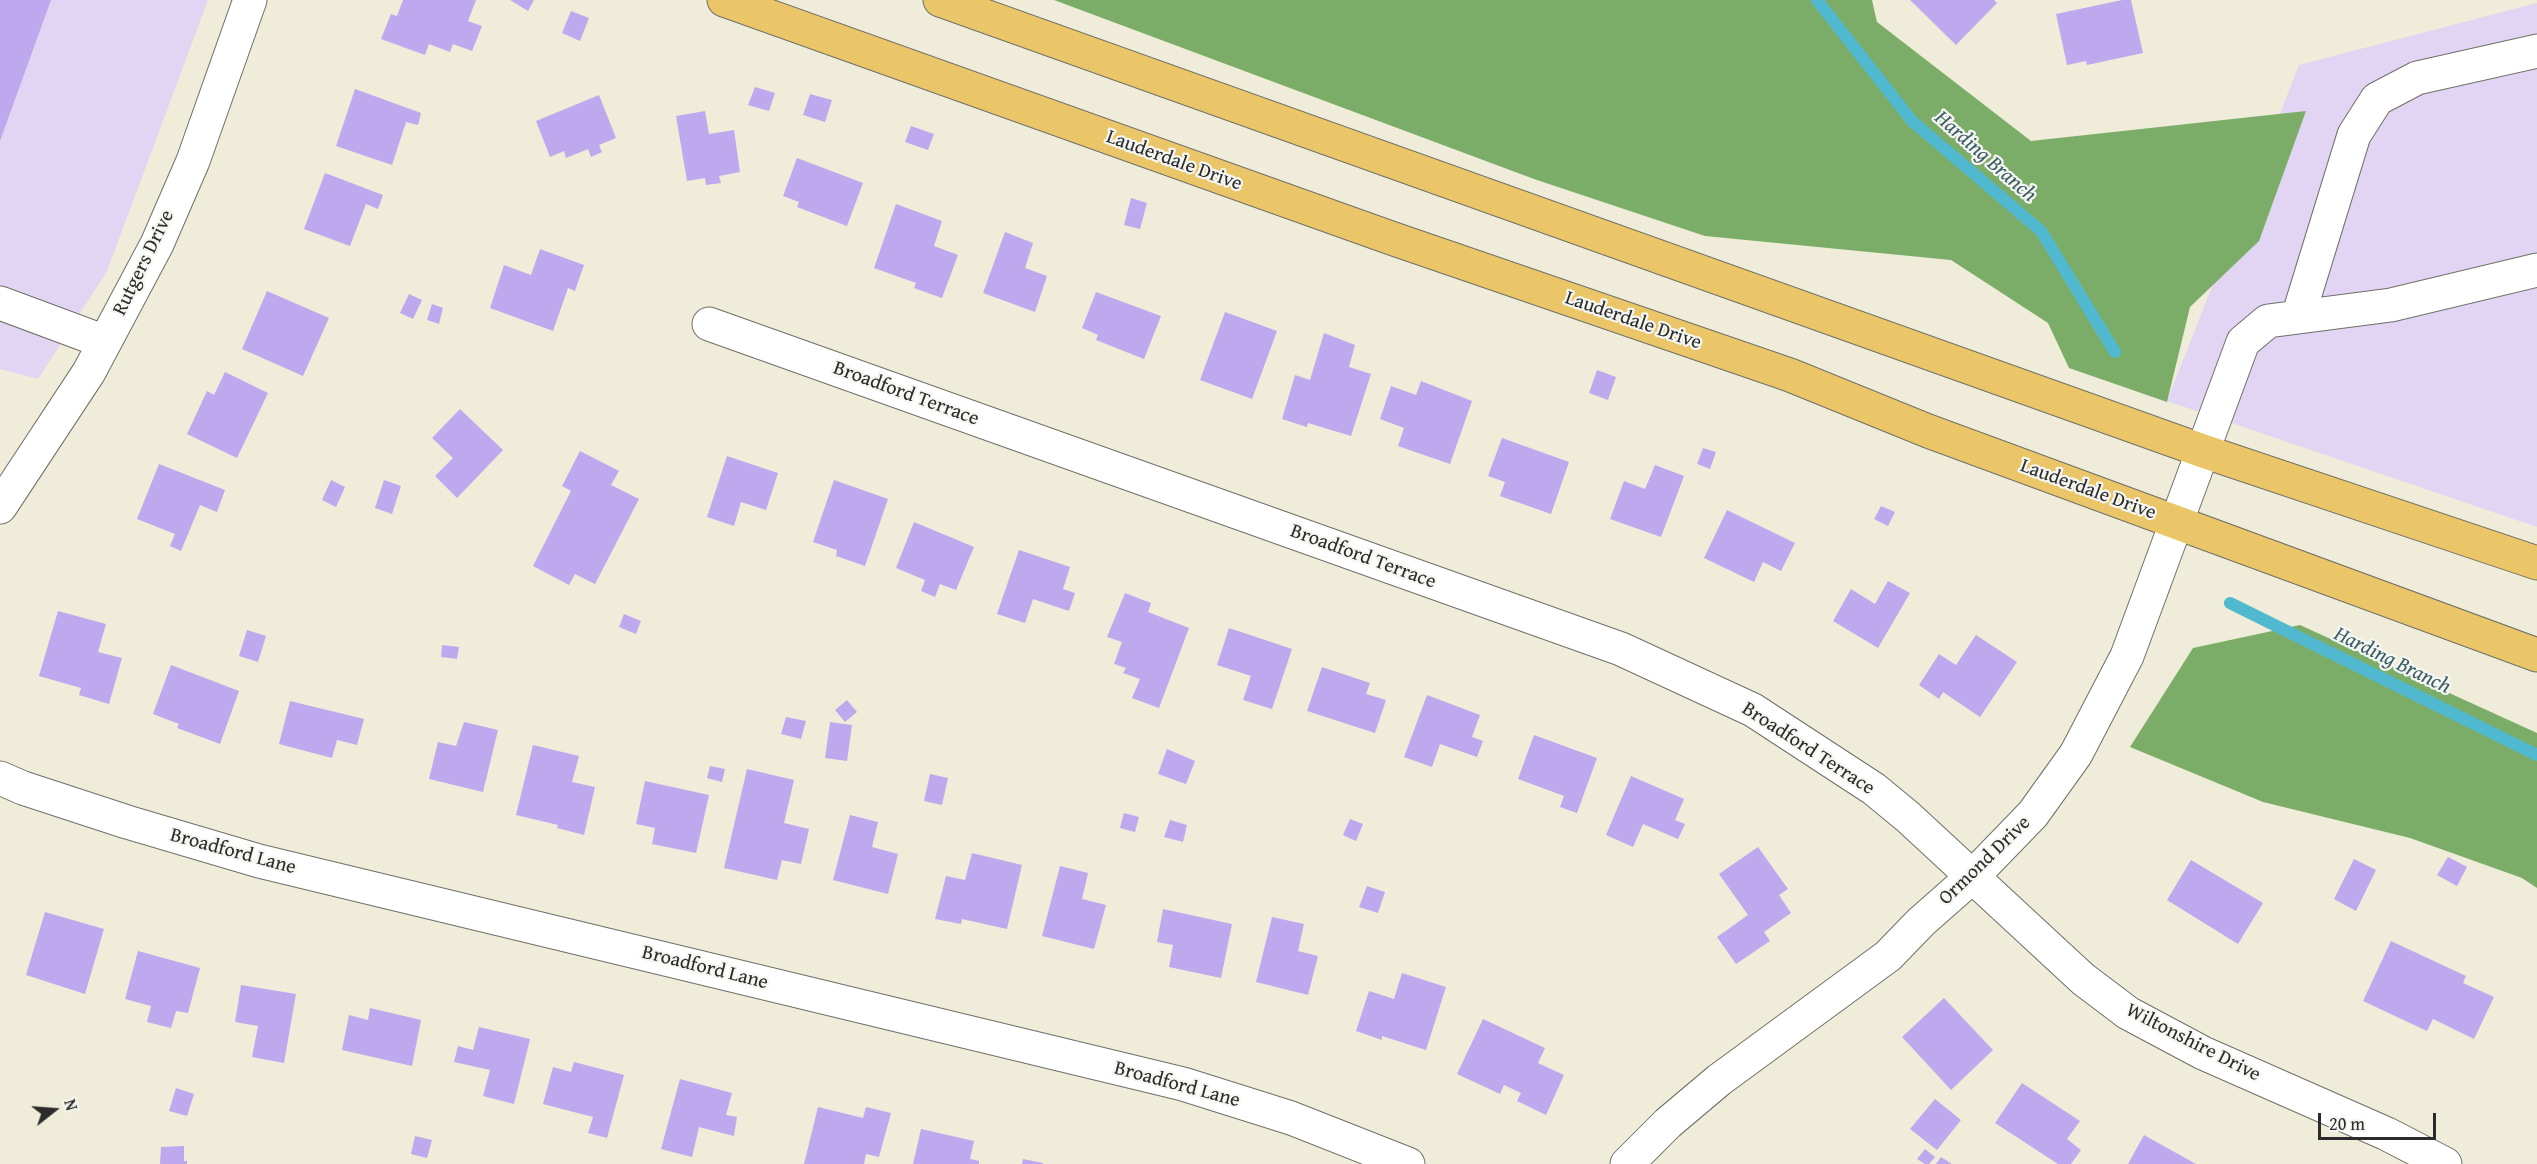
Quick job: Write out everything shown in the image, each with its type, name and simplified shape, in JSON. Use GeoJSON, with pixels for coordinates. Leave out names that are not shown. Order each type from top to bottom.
{"type":"FeatureCollection","features":[{"type":"Feature","properties":{"kind":"main road","name":"Lauderdale Drive"},"geometry":{"type":"LineString","coordinates":[[724,0],[1391,238],[1790,375],[1928,431],[2537,655]]}},
{"type":"Feature","properties":{"kind":"main road"},"geometry":{"type":"LineString","coordinates":[[940,0],[2203,451],[2537,563]]}},
{"type":"Feature","properties":{"kind":"street","name":"Rutgers Drive"},"geometry":{"type":"LineString","coordinates":[[0,507],[89,372],[157,244],[179,192],[250,0]]}},
{"type":"Feature","properties":{"kind":"street"},"geometry":{"type":"LineString","coordinates":[[2298,317],[2355,135],[2377,99],[2417,78],[2537,51]]}},
{"type":"Feature","properties":{"kind":"street","name":"Ormond Drive"},"geometry":{"type":"LineString","coordinates":[[1627,1164],[1668,1123],[1719,1080],[1888,956],[1921,922],[1972,877],[2033,814],[2076,754],[2127,656],[2243,342],[2268,321],[2391,305],[2537,270]]}},
{"type":"Feature","properties":{"kind":"street"},"geometry":{"type":"LineString","coordinates":[[0,303],[105,342]]}},
{"type":"Feature","properties":{"kind":"street","name":"Broadford Terrace"},"geometry":{"type":"LineString","coordinates":[[709,324],[1621,650],[1753,710],[1874,789],[1908,816],[1972,877]]}},
{"type":"Feature","properties":{"kind":"street","name":"Broadford Lane"},"geometry":{"type":"LineString","coordinates":[[0,778],[127,822],[259,861],[1183,1084],[1291,1118],[1408,1164]]}},
{"type":"Feature","properties":{"kind":"street","name":"Wiltonshire Drive"},"geometry":{"type":"LineString","coordinates":[[1972,877],[2084,979],[2128,1013],[2203,1053],[2387,1134],[2445,1164]]}},
{"type":"Feature","properties":{"kind":"shaded area"},"geometry":{"type":"Polygon","coordinates":[[[0,0],[208,0],[107,271],[38,379],[0,369],[0,0]]]}},
{"type":"Feature","properties":{"kind":"shaded area"},"geometry":{"type":"Polygon","coordinates":[[[2537,3],[2537,527],[2167,401],[2299,65],[2537,3]]]}},
{"type":"Feature","properties":{"kind":"green space"},"geometry":{"type":"Polygon","coordinates":[[[1054,0],[1872,0],[1877,22],[2031,141],[2306,111],[2259,241],[2190,307],[2167,402],[2069,368],[2048,323],[1951,260],[1705,236],[1534,179],[1054,0]]]}},
{"type":"Feature","properties":{"kind":"green space"},"geometry":{"type":"Polygon","coordinates":[[[2300,625],[2537,733],[2537,888],[2522,878],[2410,838],[2263,802],[2130,747],[2193,648],[2300,625]]]}},
{"type":"Feature","properties":{"kind":"building"},"geometry":{"type":"Polygon","coordinates":[[[0,0],[51,0],[0,141],[0,0]]]}},
{"type":"Feature","properties":{"kind":"building"},"geometry":{"type":"Polygon","coordinates":[[[403,0],[476,0],[468,21],[482,26],[472,51],[453,44],[450,52],[429,44],[425,55],[381,39],[391,14],[397,16],[403,0]]]}},
{"type":"Feature","properties":{"kind":"building"},"geometry":{"type":"Polygon","coordinates":[[[510,0],[534,0],[528,11],[510,0]]]}},
{"type":"Feature","properties":{"kind":"building"},"geometry":{"type":"Polygon","coordinates":[[[1910,0],[1994,0],[1997,3],[1956,45],[1910,0]]]}},
{"type":"Feature","properties":{"kind":"building"},"geometry":{"type":"Polygon","coordinates":[[[2131,0],[2143,53],[2087,65],[2086,61],[2067,65],[2056,14],[2131,0]]]}},
{"type":"Feature","properties":{"kind":"building"},"geometry":{"type":"Polygon","coordinates":[[[571,11],[589,18],[580,41],[562,33],[571,11]]]}},
{"type":"Feature","properties":{"kind":"building"},"geometry":{"type":"Polygon","coordinates":[[[755,87],[775,93],[769,111],[748,105],[755,87]]]}},
{"type":"Feature","properties":{"kind":"building"},"geometry":{"type":"Polygon","coordinates":[[[355,89],[421,113],[418,125],[406,122],[392,165],[336,146],[355,89]]]}},
{"type":"Feature","properties":{"kind":"building"},"geometry":{"type":"Polygon","coordinates":[[[810,94],[832,100],[825,122],[803,115],[810,94]]]}},
{"type":"Feature","properties":{"kind":"building"},"geometry":{"type":"Polygon","coordinates":[[[599,95],[616,138],[599,145],[602,152],[591,157],[588,149],[566,158],[564,151],[550,157],[536,121],[599,95]]]}},
{"type":"Feature","properties":{"kind":"building"},"geometry":{"type":"Polygon","coordinates":[[[705,111],[709,134],[734,130],[740,172],[719,176],[721,183],[706,185],[705,178],[687,181],[676,116],[705,111]]]}},
{"type":"Feature","properties":{"kind":"building"},"geometry":{"type":"Polygon","coordinates":[[[911,126],[934,134],[928,150],[905,142],[911,126]]]}},
{"type":"Feature","properties":{"kind":"building"},"geometry":{"type":"Polygon","coordinates":[[[797,158],[863,183],[847,226],[797,207],[799,202],[783,196],[797,158]]]}},
{"type":"Feature","properties":{"kind":"building"},"geometry":{"type":"Polygon","coordinates":[[[325,173],[383,195],[378,209],[366,204],[350,246],[304,229],[325,173]]]}},
{"type":"Feature","properties":{"kind":"building"},"geometry":{"type":"Polygon","coordinates":[[[1131,198],[1147,203],[1140,229],[1124,225],[1131,198]]]}},
{"type":"Feature","properties":{"kind":"building"},"geometry":{"type":"Polygon","coordinates":[[[896,204],[942,221],[934,246],[958,255],[942,298],[914,288],[916,283],[874,268],[896,204]]]}},
{"type":"Feature","properties":{"kind":"building"},"geometry":{"type":"Polygon","coordinates":[[[1005,232],[1033,243],[1025,268],[1047,276],[1035,312],[983,293],[1005,232]]]}},
{"type":"Feature","properties":{"kind":"building"},"geometry":{"type":"Polygon","coordinates":[[[540,249],[584,265],[575,291],[568,288],[553,331],[490,308],[504,265],[531,275],[540,249]]]}},
{"type":"Feature","properties":{"kind":"building"},"geometry":{"type":"Polygon","coordinates":[[[267,291],[329,318],[303,376],[242,349],[267,291]]]}},
{"type":"Feature","properties":{"kind":"building"},"geometry":{"type":"Polygon","coordinates":[[[1096,292],[1161,316],[1144,359],[1096,340],[1098,335],[1082,328],[1096,292]]]}},
{"type":"Feature","properties":{"kind":"building"},"geometry":{"type":"Polygon","coordinates":[[[409,294],[422,300],[413,319],[400,313],[409,294]]]}},
{"type":"Feature","properties":{"kind":"building"},"geometry":{"type":"Polygon","coordinates":[[[432,304],[443,308],[439,324],[427,320],[432,304]]]}},
{"type":"Feature","properties":{"kind":"building"},"geometry":{"type":"Polygon","coordinates":[[[1225,312],[1277,331],[1252,399],[1200,380],[1225,312]]]}},
{"type":"Feature","properties":{"kind":"building"},"geometry":{"type":"Polygon","coordinates":[[[1324,333],[1355,345],[1349,367],[1371,374],[1351,436],[1308,423],[1307,427],[1282,419],[1295,375],[1310,380],[1324,333]]]}},
{"type":"Feature","properties":{"kind":"building"},"geometry":{"type":"Polygon","coordinates":[[[1597,370],[1616,377],[1608,400],[1589,393],[1597,370]]]}},
{"type":"Feature","properties":{"kind":"building"},"geometry":{"type":"Polygon","coordinates":[[[225,372],[268,393],[237,458],[187,434],[207,391],[214,395],[225,372]]]}},
{"type":"Feature","properties":{"kind":"building"},"geometry":{"type":"Polygon","coordinates":[[[1421,381],[1472,401],[1450,464],[1398,446],[1404,428],[1380,419],[1391,386],[1416,395],[1421,381]]]}},
{"type":"Feature","properties":{"kind":"building"},"geometry":{"type":"Polygon","coordinates":[[[460,409],[503,450],[457,498],[435,476],[453,458],[432,438],[460,409]]]}},
{"type":"Feature","properties":{"kind":"building"},"geometry":{"type":"Polygon","coordinates":[[[1502,438],[1569,462],[1551,514],[1500,496],[1505,482],[1488,476],[1502,438]]]}},
{"type":"Feature","properties":{"kind":"building"},"geometry":{"type":"Polygon","coordinates":[[[1703,448],[1716,452],[1710,469],[1697,464],[1703,448]]]}},
{"type":"Feature","properties":{"kind":"building"},"geometry":{"type":"Polygon","coordinates":[[[580,451],[619,471],[611,485],[639,499],[595,584],[575,574],[569,585],[533,566],[571,491],[562,486],[580,451]]]}},
{"type":"Feature","properties":{"kind":"building"},"geometry":{"type":"Polygon","coordinates":[[[727,456],[778,473],[766,510],[741,502],[734,526],[707,517],[727,456]]]}},
{"type":"Feature","properties":{"kind":"building"},"geometry":{"type":"Polygon","coordinates":[[[159,464],[225,490],[217,512],[200,505],[181,551],[170,546],[175,534],[137,519],[159,464]]]}},
{"type":"Feature","properties":{"kind":"building"},"geometry":{"type":"Polygon","coordinates":[[[1655,465],[1684,476],[1661,537],[1610,519],[1624,481],[1645,489],[1655,465]]]}},
{"type":"Feature","properties":{"kind":"building"},"geometry":{"type":"Polygon","coordinates":[[[331,480],[345,487],[336,507],[322,500],[331,480]]]}},
{"type":"Feature","properties":{"kind":"building"},"geometry":{"type":"Polygon","coordinates":[[[384,480],[401,486],[392,514],[375,508],[384,480]]]}},
{"type":"Feature","properties":{"kind":"building"},"geometry":{"type":"Polygon","coordinates":[[[834,480],[888,499],[865,566],[836,556],[837,550],[813,542],[834,480]]]}},
{"type":"Feature","properties":{"kind":"building"},"geometry":{"type":"Polygon","coordinates":[[[1881,506],[1895,512],[1888,526],[1874,519],[1881,506]]]}},
{"type":"Feature","properties":{"kind":"building"},"geometry":{"type":"Polygon","coordinates":[[[1727,510],[1795,543],[1781,571],[1763,562],[1754,582],[1704,558],[1727,510]]]}},
{"type":"Feature","properties":{"kind":"building"},"geometry":{"type":"Polygon","coordinates":[[[914,522],[974,547],[956,590],[940,584],[935,597],[921,591],[925,580],[896,568],[914,522]]]}},
{"type":"Feature","properties":{"kind":"building"},"geometry":{"type":"Polygon","coordinates":[[[1019,550],[1070,567],[1063,589],[1075,593],[1069,611],[1033,599],[1025,623],[997,614],[1019,550]]]}},
{"type":"Feature","properties":{"kind":"building"},"geometry":{"type":"Polygon","coordinates":[[[1888,581],[1910,593],[1878,648],[1833,621],[1851,589],[1875,604],[1888,581]]]}},
{"type":"Feature","properties":{"kind":"building"},"geometry":{"type":"Polygon","coordinates":[[[1125,593],[1151,603],[1148,612],[1189,628],[1159,708],[1132,698],[1140,679],[1123,673],[1126,668],[1114,664],[1122,642],[1107,637],[1125,593]]]}},
{"type":"Feature","properties":{"kind":"building"},"geometry":{"type":"Polygon","coordinates":[[[58,611],[106,624],[98,652],[122,658],[109,704],[79,695],[81,688],[39,676],[58,611]]]}},
{"type":"Feature","properties":{"kind":"building"},"geometry":{"type":"Polygon","coordinates":[[[624,614],[641,621],[636,634],[619,627],[624,614]]]}},
{"type":"Feature","properties":{"kind":"building"},"geometry":{"type":"Polygon","coordinates":[[[1229,628],[1292,649],[1272,709],[1243,700],[1251,676],[1217,665],[1229,628]]]}},
{"type":"Feature","properties":{"kind":"building"},"geometry":{"type":"Polygon","coordinates":[[[247,630],[266,636],[258,662],[239,656],[247,630]]]}},
{"type":"Feature","properties":{"kind":"building"},"geometry":{"type":"Polygon","coordinates":[[[1976,635],[2017,662],[1980,717],[1943,692],[1939,699],[1919,685],[1939,654],[1956,665],[1976,635]]]}},
{"type":"Feature","properties":{"kind":"building"},"geometry":{"type":"Polygon","coordinates":[[[442,645],[459,647],[457,659],[441,657],[442,645]]]}},
{"type":"Feature","properties":{"kind":"building"},"geometry":{"type":"Polygon","coordinates":[[[171,665],[239,691],[220,744],[177,728],[179,724],[153,714],[171,665]]]}},
{"type":"Feature","properties":{"kind":"building"},"geometry":{"type":"Polygon","coordinates":[[[1322,667],[1370,683],[1366,694],[1386,700],[1375,733],[1307,711],[1322,667]]]}},
{"type":"Feature","properties":{"kind":"building"},"geometry":{"type":"Polygon","coordinates":[[[1427,695],[1480,715],[1472,737],[1483,741],[1477,757],[1440,744],[1432,767],[1404,757],[1427,695]]]}},
{"type":"Feature","properties":{"kind":"building"},"geometry":{"type":"Polygon","coordinates":[[[847,700],[857,712],[845,722],[835,710],[847,700]]]}},
{"type":"Feature","properties":{"kind":"building"},"geometry":{"type":"Polygon","coordinates":[[[290,701],[364,719],[357,745],[337,740],[332,758],[279,744],[290,701]]]}},
{"type":"Feature","properties":{"kind":"building"},"geometry":{"type":"Polygon","coordinates":[[[786,717],[806,721],[801,739],[781,734],[786,717]]]}},
{"type":"Feature","properties":{"kind":"building"},"geometry":{"type":"Polygon","coordinates":[[[464,722],[498,730],[483,792],[429,779],[438,742],[456,746],[464,722]]]}},
{"type":"Feature","properties":{"kind":"building"},"geometry":{"type":"Polygon","coordinates":[[[830,722],[852,725],[847,761],[825,758],[830,722]]]}},
{"type":"Feature","properties":{"kind":"building"},"geometry":{"type":"Polygon","coordinates":[[[1534,735],[1597,758],[1577,813],[1560,807],[1564,796],[1518,779],[1534,735]]]}},
{"type":"Feature","properties":{"kind":"building"},"geometry":{"type":"Polygon","coordinates":[[[533,745],[579,756],[572,782],[595,787],[584,835],[557,828],[558,825],[516,815],[533,745]]]}},
{"type":"Feature","properties":{"kind":"building"},"geometry":{"type":"Polygon","coordinates":[[[1167,749],[1195,761],[1186,784],[1158,774],[1167,749]]]}},
{"type":"Feature","properties":{"kind":"building"},"geometry":{"type":"Polygon","coordinates":[[[710,766],[725,769],[722,782],[707,778],[710,766]]]}},
{"type":"Feature","properties":{"kind":"building"},"geometry":{"type":"Polygon","coordinates":[[[747,769],[794,780],[784,823],[809,829],[801,864],[782,860],[777,880],[724,868],[747,769]]]}},
{"type":"Feature","properties":{"kind":"building"},"geometry":{"type":"Polygon","coordinates":[[[930,774],[948,778],[942,805],[924,801],[930,774]]]}},
{"type":"Feature","properties":{"kind":"building"},"geometry":{"type":"Polygon","coordinates":[[[1631,776],[1684,799],[1675,820],[1685,824],[1678,839],[1643,824],[1633,847],[1606,835],[1631,776]]]}},
{"type":"Feature","properties":{"kind":"building"},"geometry":{"type":"Polygon","coordinates":[[[645,781],[709,795],[696,853],[652,844],[655,828],[636,824],[645,781]]]}},
{"type":"Feature","properties":{"kind":"building"},"geometry":{"type":"Polygon","coordinates":[[[1124,813],[1139,817],[1135,832],[1120,828],[1124,813]]]}},
{"type":"Feature","properties":{"kind":"building"},"geometry":{"type":"Polygon","coordinates":[[[850,815],[878,822],[872,847],[898,854],[888,894],[833,880],[850,815]]]}},
{"type":"Feature","properties":{"kind":"building"},"geometry":{"type":"Polygon","coordinates":[[[1350,819],[1363,824],[1356,841],[1343,835],[1350,819]]]}},
{"type":"Feature","properties":{"kind":"building"},"geometry":{"type":"Polygon","coordinates":[[[1170,820],[1187,825],[1183,842],[1164,837],[1170,820]]]}},
{"type":"Feature","properties":{"kind":"building"},"geometry":{"type":"Polygon","coordinates":[[[1758,847],[1788,889],[1779,895],[1791,913],[1764,932],[1770,941],[1736,964],[1717,937],[1748,915],[1719,874],[1758,847]]]}},
{"type":"Feature","properties":{"kind":"building"},"geometry":{"type":"Polygon","coordinates":[[[972,853],[1022,865],[1007,929],[962,919],[961,924],[935,919],[946,876],[965,880],[972,853]]]}},
{"type":"Feature","properties":{"kind":"building"},"geometry":{"type":"Polygon","coordinates":[[[2448,857],[2467,867],[2457,886],[2437,875],[2448,857]]]}},
{"type":"Feature","properties":{"kind":"building"},"geometry":{"type":"Polygon","coordinates":[[[2354,859],[2376,870],[2356,911],[2334,899],[2354,859]]]}},
{"type":"Feature","properties":{"kind":"building"},"geometry":{"type":"Polygon","coordinates":[[[2191,860],[2263,903],[2238,944],[2167,900],[2191,860]]]}},
{"type":"Feature","properties":{"kind":"building"},"geometry":{"type":"Polygon","coordinates":[[[1060,866],[1088,873],[1082,899],[1106,905],[1094,949],[1042,936],[1060,866]]]}},
{"type":"Feature","properties":{"kind":"building"},"geometry":{"type":"Polygon","coordinates":[[[1367,886],[1385,892],[1378,913],[1359,907],[1367,886]]]}},
{"type":"Feature","properties":{"kind":"building"},"geometry":{"type":"Polygon","coordinates":[[[1163,909],[1232,924],[1221,978],[1169,967],[1173,945],[1157,942],[1163,909]]]}},
{"type":"Feature","properties":{"kind":"building"},"geometry":{"type":"Polygon","coordinates":[[[45,912],[104,929],[85,994],[26,975],[45,912]]]}},
{"type":"Feature","properties":{"kind":"building"},"geometry":{"type":"Polygon","coordinates":[[[1272,917],[1304,924],[1298,951],[1318,956],[1308,995],[1256,982],[1272,917]]]}},
{"type":"Feature","properties":{"kind":"building"},"geometry":{"type":"Polygon","coordinates":[[[2391,941],[2466,976],[2463,983],[2494,997],[2474,1039],[2433,1019],[2427,1031],[2363,1001],[2391,941]]]}},
{"type":"Feature","properties":{"kind":"building"},"geometry":{"type":"Polygon","coordinates":[[[138,951],[200,968],[188,1013],[176,1011],[171,1028],[147,1022],[151,1006],[125,999],[138,951]]]}},
{"type":"Feature","properties":{"kind":"building"},"geometry":{"type":"Polygon","coordinates":[[[1402,973],[1446,987],[1426,1050],[1382,1036],[1382,1040],[1356,1031],[1369,991],[1394,999],[1402,973]]]}},
{"type":"Feature","properties":{"kind":"building"},"geometry":{"type":"Polygon","coordinates":[[[241,985],[296,994],[284,1063],[252,1057],[258,1026],[235,1022],[241,985]]]}},
{"type":"Feature","properties":{"kind":"building"},"geometry":{"type":"Polygon","coordinates":[[[1944,998],[1993,1050],[1951,1090],[1902,1037],[1944,998]]]}},
{"type":"Feature","properties":{"kind":"building"},"geometry":{"type":"Polygon","coordinates":[[[370,1008],[421,1020],[412,1066],[342,1050],[349,1015],[368,1020],[370,1008]]]}},
{"type":"Feature","properties":{"kind":"building"},"geometry":{"type":"Polygon","coordinates":[[[1483,1019],[1545,1048],[1538,1063],[1564,1075],[1546,1115],[1517,1101],[1521,1093],[1504,1085],[1500,1094],[1457,1074],[1483,1019]]]}},
{"type":"Feature","properties":{"kind":"building"},"geometry":{"type":"Polygon","coordinates":[[[479,1027],[530,1039],[514,1104],[483,1096],[490,1070],[454,1062],[458,1046],[473,1050],[479,1027]]]}},
{"type":"Feature","properties":{"kind":"building"},"geometry":{"type":"Polygon","coordinates":[[[574,1062],[624,1075],[607,1138],[588,1133],[593,1117],[543,1104],[553,1067],[571,1072],[574,1062]]]}},
{"type":"Feature","properties":{"kind":"building"},"geometry":{"type":"Polygon","coordinates":[[[680,1079],[732,1093],[726,1115],[737,1117],[734,1136],[699,1127],[692,1157],[661,1149],[680,1079]]]}},
{"type":"Feature","properties":{"kind":"building"},"geometry":{"type":"Polygon","coordinates":[[[2022,1083],[2080,1121],[2067,1139],[2081,1150],[2071,1164],[2058,1164],[1995,1123],[2022,1083]]]}},
{"type":"Feature","properties":{"kind":"building"},"geometry":{"type":"Polygon","coordinates":[[[176,1088],[194,1094],[187,1116],[169,1111],[176,1088]]]}},
{"type":"Feature","properties":{"kind":"building"},"geometry":{"type":"Polygon","coordinates":[[[1935,1099],[1961,1120],[1937,1150],[1910,1129],[1935,1099]]]}},
{"type":"Feature","properties":{"kind":"building"},"geometry":{"type":"Polygon","coordinates":[[[818,1107],[863,1118],[866,1107],[891,1113],[879,1157],[866,1154],[864,1164],[804,1164],[818,1107]]]}},
{"type":"Feature","properties":{"kind":"building"},"geometry":{"type":"Polygon","coordinates":[[[921,1129],[974,1141],[970,1159],[979,1161],[979,1164],[913,1164],[921,1129]]]}},
{"type":"Feature","properties":{"kind":"building"},"geometry":{"type":"Polygon","coordinates":[[[2144,1135],[2196,1164],[2128,1164],[2144,1135]]]}},
{"type":"Feature","properties":{"kind":"building"},"geometry":{"type":"Polygon","coordinates":[[[415,1136],[432,1140],[427,1158],[411,1154],[415,1136]]]}},
{"type":"Feature","properties":{"kind":"building"},"geometry":{"type":"Polygon","coordinates":[[[184,1146],[184,1161],[187,1161],[187,1164],[160,1164],[161,1147],[184,1146]]]}},
{"type":"Feature","properties":{"kind":"building"},"geometry":{"type":"Polygon","coordinates":[[[1925,1149],[1935,1157],[1929,1164],[1917,1159],[1925,1149]]]}},
{"type":"Feature","properties":{"kind":"building"},"geometry":{"type":"Polygon","coordinates":[[[1941,1157],[1952,1164],[1936,1164],[1941,1157]]]}},
{"type":"Feature","properties":{"kind":"building"},"geometry":{"type":"Polygon","coordinates":[[[1023,1159],[1043,1163],[1043,1164],[1022,1164],[1023,1159]]]}},
{"type":"Feature","properties":{"kind":"waterway","name":"Harding Branch"},"geometry":{"type":"LineString","coordinates":[[1817,0],[1912,121],[2041,231],[2115,352]]}},
{"type":"Feature","properties":{"kind":"waterway","name":"Harding Branch"},"geometry":{"type":"LineString","coordinates":[[2230,603],[2537,755]]}}]}
